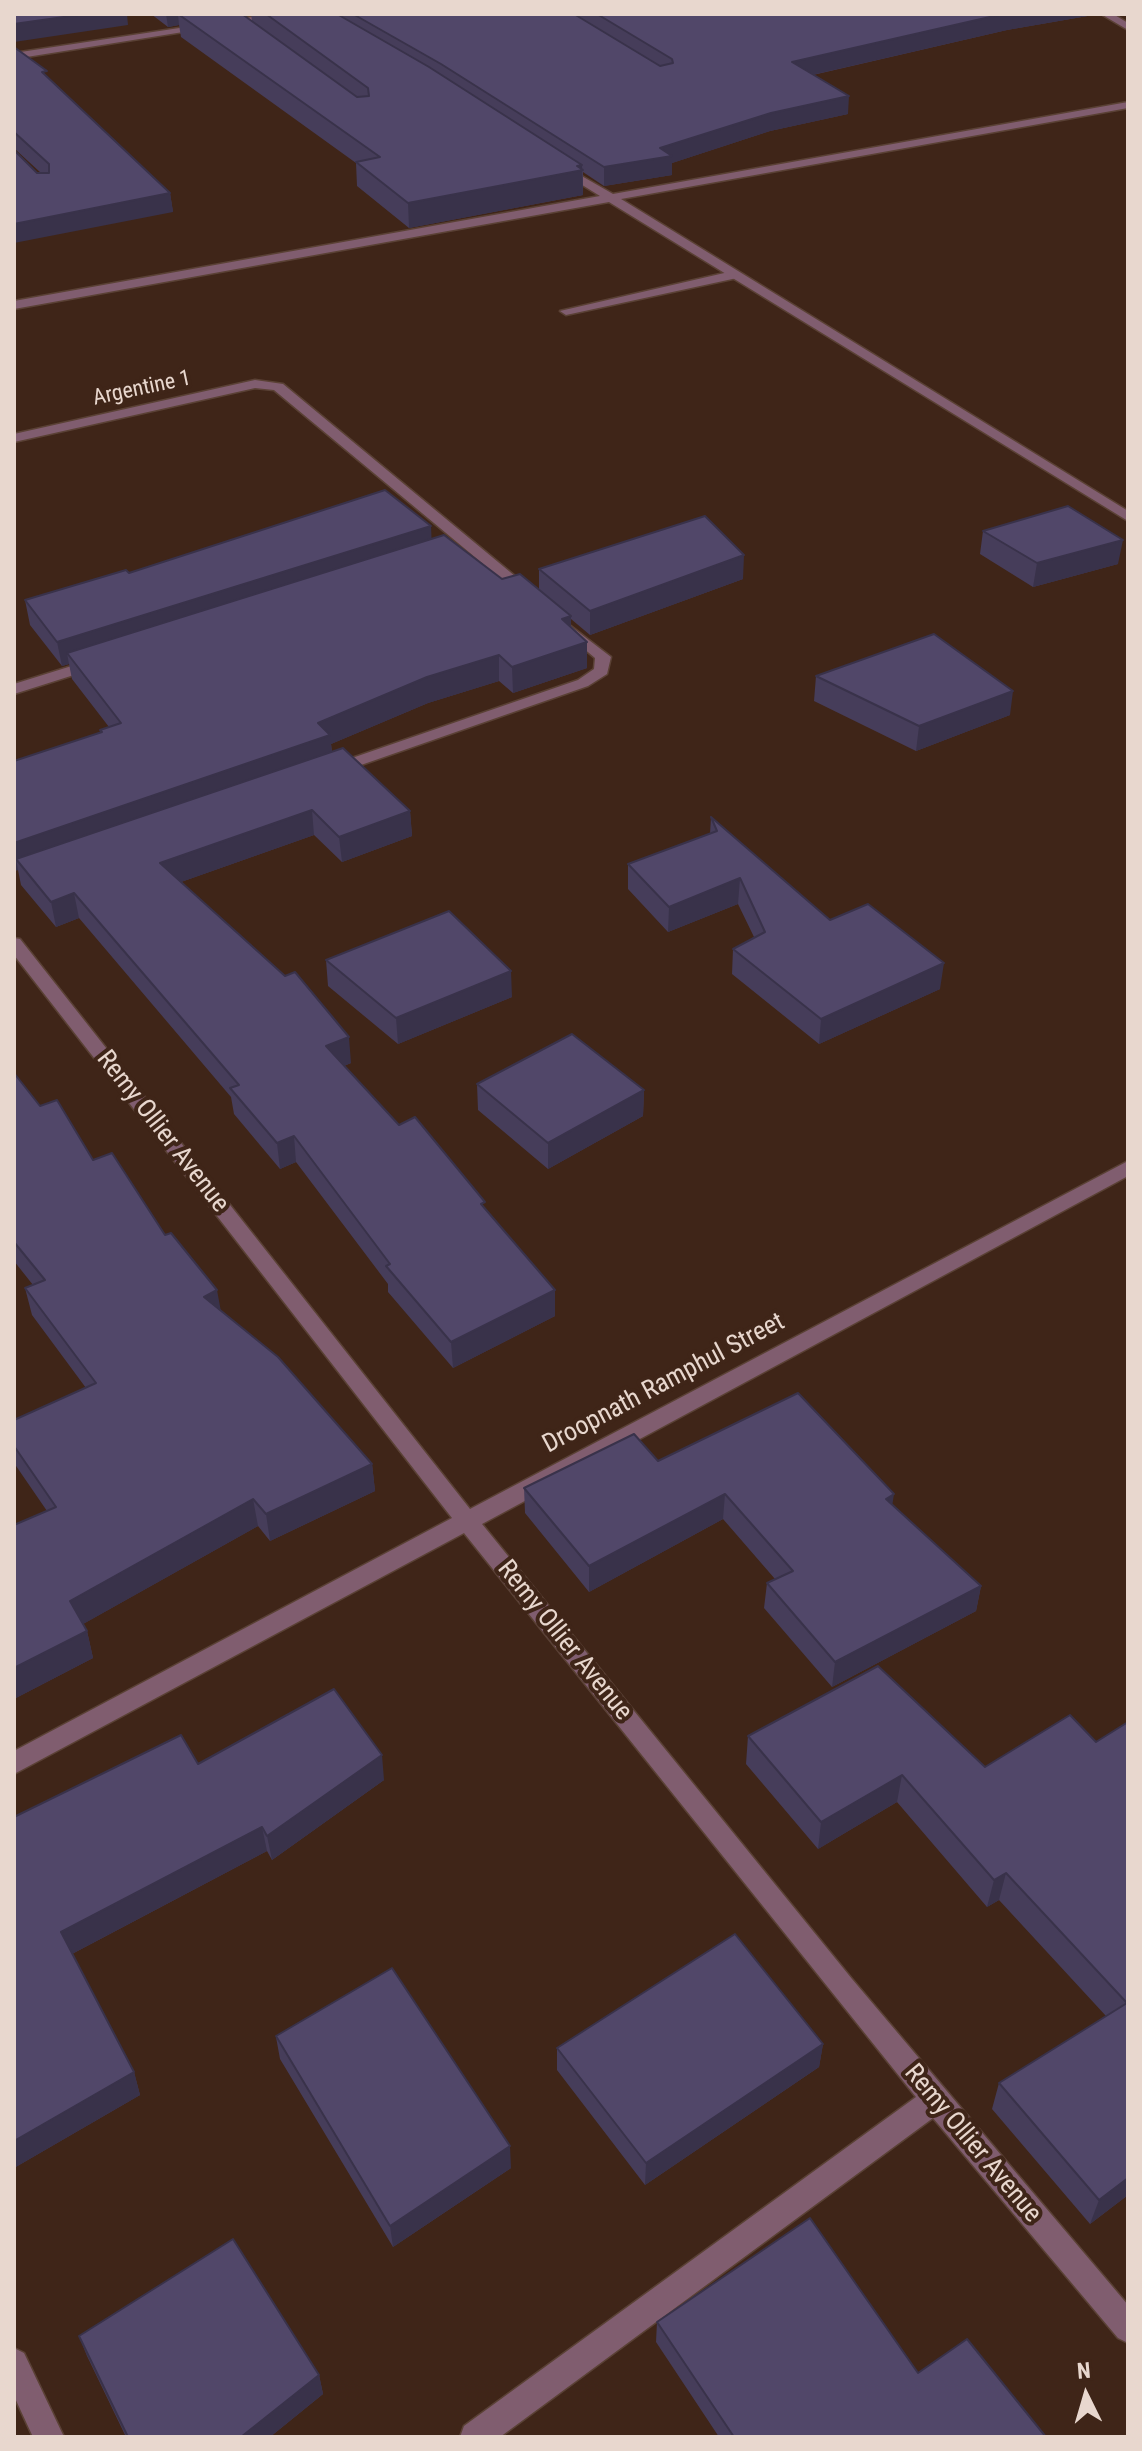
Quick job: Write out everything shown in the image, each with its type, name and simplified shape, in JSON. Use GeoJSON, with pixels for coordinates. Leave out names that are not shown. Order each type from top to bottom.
{"type":"FeatureCollection","features":[{"type":"Feature","properties":{"kind":"street"},"geometry":{"type":"LineString","coordinates":[[14,56],[291,14]]}},
{"type":"Feature","properties":{"kind":"street"},"geometry":{"type":"LineString","coordinates":[[1106,14],[1128,27]]}},
{"type":"Feature","properties":{"kind":"street"},"geometry":{"type":"LineString","coordinates":[[236,22],[249,32]]}},
{"type":"Feature","properties":{"kind":"street"},"geometry":{"type":"LineString","coordinates":[[14,305],[1128,105]]}},
{"type":"Feature","properties":{"kind":"street"},"geometry":{"type":"LineString","coordinates":[[543,156],[1128,517]]}},
{"type":"Feature","properties":{"kind":"street"},"geometry":{"type":"LineString","coordinates":[[566,311],[733,275]]}},
{"type":"Feature","properties":{"kind":"street","name":"Argentine 1"},"geometry":{"type":"LineString","coordinates":[[14,438],[255,384],[278,387],[461,548],[548,611],[603,657],[602,671],[583,683],[313,776]]}},
{"type":"Feature","properties":{"kind":"street"},"geometry":{"type":"LineString","coordinates":[[14,689],[105,660]]}},
{"type":"Feature","properties":{"kind":"street","name":"Remy Ollier Avenue"},"geometry":{"type":"LineString","coordinates":[[14,943],[468,1521],[934,2101],[1128,2328]]}},
{"type":"Feature","properties":{"kind":"street","name":"Droopnath Ramphul Street"},"geometry":{"type":"LineString","coordinates":[[14,1763],[1128,1168]]}},
{"type":"Feature","properties":{"kind":"street"},"geometry":{"type":"LineString","coordinates":[[475,2437],[934,2101]]}},
{"type":"Feature","properties":{"kind":"street"},"geometry":{"type":"LineString","coordinates":[[14,2363],[49,2437]]}},
{"type":"Feature","properties":{"kind":"building"},"geometry":{"type":"Polygon","coordinates":[[[14,14],[85,14],[14,24],[14,14]]]}},
{"type":"Feature","properties":{"kind":"building"},"geometry":{"type":"Polygon","coordinates":[[[178,14],[242,14],[357,97],[369,96],[368,88],[266,14],[337,14],[429,67],[582,165],[577,166],[583,170],[408,203],[356,162],[380,157],[178,14]]]}},
{"type":"Feature","properties":{"kind":"building"},"geometry":{"type":"Polygon","coordinates":[[[353,14],[574,14],[660,66],[673,63],[672,59],[597,14],[1003,14],[792,62],[849,96],[771,113],[660,148],[672,156],[604,167],[441,64],[353,14]]]}},
{"type":"Feature","properties":{"kind":"building"},"geometry":{"type":"Polygon","coordinates":[[[14,47],[47,71],[42,72],[170,193],[14,224],[14,150],[37,173],[49,173],[49,164],[14,132],[14,47]]]}},
{"type":"Feature","properties":{"kind":"building"},"geometry":{"type":"Polygon","coordinates":[[[385,490],[431,526],[57,642],[25,600],[126,570],[129,573],[385,490]]]}},
{"type":"Feature","properties":{"kind":"building"},"geometry":{"type":"Polygon","coordinates":[[[1068,506],[1123,540],[1037,563],[983,531],[1068,506]]]}},
{"type":"Feature","properties":{"kind":"building"},"geometry":{"type":"Polygon","coordinates":[[[705,516],[744,555],[590,611],[539,569],[705,516]]]}},
{"type":"Feature","properties":{"kind":"building"},"geometry":{"type":"Polygon","coordinates":[[[444,535],[502,579],[520,574],[571,616],[562,619],[587,642],[512,667],[499,655],[427,677],[318,723],[330,735],[14,843],[14,761],[121,723],[67,653],[444,535]]]}},
{"type":"Feature","properties":{"kind":"building"},"geometry":{"type":"Polygon","coordinates":[[[934,634],[1013,691],[919,726],[816,676],[934,634]]]}},
{"type":"Feature","properties":{"kind":"building"},"geometry":{"type":"Polygon","coordinates":[[[343,748],[410,811],[339,837],[312,810],[160,863],[285,976],[295,972],[349,1037],[326,1046],[399,1125],[415,1117],[485,1202],[481,1204],[555,1290],[451,1342],[386,1266],[390,1264],[294,1136],[277,1143],[230,1088],[239,1085],[74,893],[51,902],[16,859],[343,748]]]}},
{"type":"Feature","properties":{"kind":"building"},"geometry":{"type":"Polygon","coordinates":[[[711,817],[830,920],[868,904],[944,963],[821,1019],[733,949],[765,932],[740,878],[669,907],[628,864],[717,831],[711,817]]]}},
{"type":"Feature","properties":{"kind":"building"},"geometry":{"type":"Polygon","coordinates":[[[449,911],[511,971],[396,1018],[326,960],[449,911]]]}},
{"type":"Feature","properties":{"kind":"building"},"geometry":{"type":"Polygon","coordinates":[[[572,1034],[644,1090],[548,1143],[477,1084],[572,1034]]]}},
{"type":"Feature","properties":{"kind":"building"},"geometry":{"type":"Polygon","coordinates":[[[14,1073],[40,1106],[57,1100],[93,1160],[112,1153],[165,1235],[171,1233],[217,1290],[204,1297],[278,1357],[372,1464],[266,1514],[253,1499],[70,1601],[87,1631],[14,1668],[14,1525],[56,1507],[14,1446],[14,1420],[96,1383],[25,1288],[45,1280],[14,1242],[14,1073]]]}},
{"type":"Feature","properties":{"kind":"building"},"geometry":{"type":"Polygon","coordinates":[[[798,1393],[894,1494],[886,1499],[981,1586],[835,1662],[767,1583],[793,1571],[725,1494],[589,1566],[524,1488],[634,1434],[658,1461],[798,1393]]]}},
{"type":"Feature","properties":{"kind":"building"},"geometry":{"type":"Polygon","coordinates":[[[878,1666],[985,1767],[1070,1715],[1096,1742],[1128,1722],[1128,2178],[1099,2200],[999,2083],[1127,2003],[1006,1873],[994,1880],[902,1775],[821,1822],[748,1736],[878,1666]]]}},
{"type":"Feature","properties":{"kind":"building"},"geometry":{"type":"Polygon","coordinates":[[[334,1689],[382,1755],[267,1836],[262,1827],[61,1932],[134,2072],[14,2141],[14,1817],[181,1735],[198,1764],[334,1689]]]}},
{"type":"Feature","properties":{"kind":"building"},"geometry":{"type":"Polygon","coordinates":[[[735,1934],[823,2044],[646,2163],[557,2048],[735,1934]]]}},
{"type":"Feature","properties":{"kind":"building"},"geometry":{"type":"Polygon","coordinates":[[[392,1968],[510,2146],[390,2226],[276,2036],[392,1968]]]}},
{"type":"Feature","properties":{"kind":"building"},"geometry":{"type":"Polygon","coordinates":[[[810,2218],[918,2373],[967,2339],[1046,2437],[734,2437],[657,2322],[810,2218]]]}},
{"type":"Feature","properties":{"kind":"building"},"geometry":{"type":"Polygon","coordinates":[[[233,2239],[319,2375],[241,2437],[128,2437],[79,2336],[233,2239]]]}}]}
